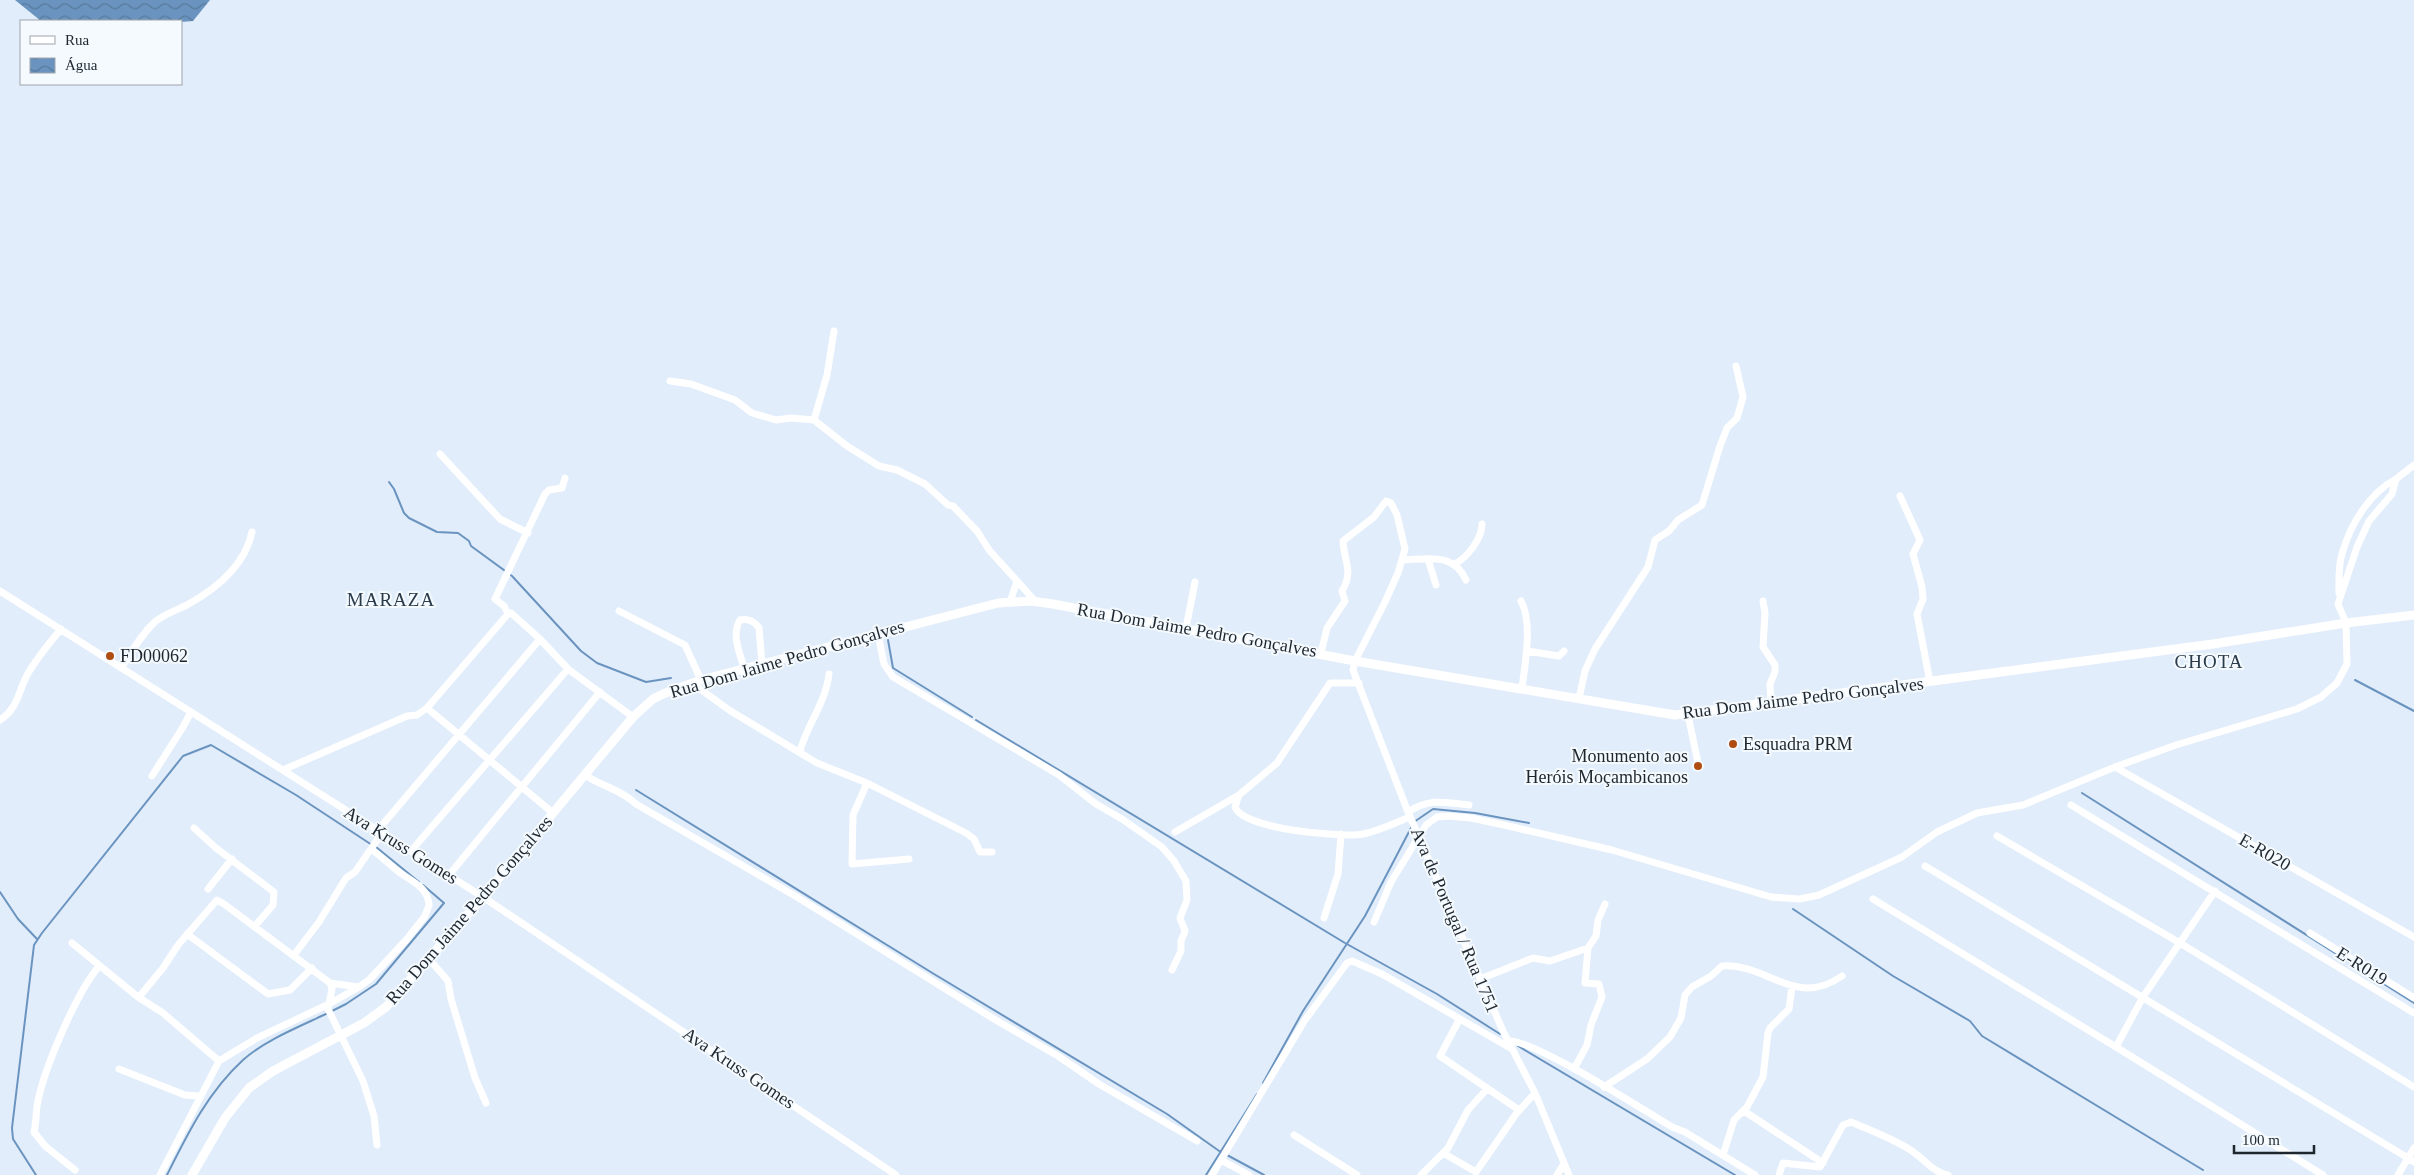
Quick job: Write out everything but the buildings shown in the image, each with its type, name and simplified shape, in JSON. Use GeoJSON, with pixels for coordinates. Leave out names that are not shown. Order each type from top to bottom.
{"type":"FeatureCollection","features":[{"type":"Feature","properties":{"kind":"main road","name":"Rua Dom Jaime Pedro Gonçalves"},"geometry":{"type":"LineString","coordinates":[[192,1175],[225,1118],[249,1088],[273,1072],[341,1035],[386,1007],[483,897],[633,717],[653,699],[697,681],[949,614],[1010,602],[1036,602],[1322,653],[1355,661],[1675,715],[1930,682],[1974,674],[2214,644],[2346,623],[2414,615]]}},
{"type":"Feature","properties":{"kind":"street"},"geometry":{"type":"LineString","coordinates":[[814,420],[827,375],[834,331]]}},
{"type":"Feature","properties":{"kind":"street"},"geometry":{"type":"LineString","coordinates":[[1579,698],[1585,671],[1595,649],[1648,567],[1655,540],[1669,531],[1678,520],[1702,505],[1720,446],[1727,428],[1737,418],[1743,397],[1736,366]]}},
{"type":"Feature","properties":{"kind":"street"},"geometry":{"type":"LineString","coordinates":[[670,381],[691,384],[736,400],[752,413],[776,420],[790,418],[814,420],[847,446],[879,466],[897,470],[925,484],[948,505],[953,506],[977,531],[989,550],[1036,602]]}},
{"type":"Feature","properties":{"kind":"street"},"geometry":{"type":"LineString","coordinates":[[440,454],[500,519],[528,533]]}},
{"type":"Feature","properties":{"kind":"street"},"geometry":{"type":"LineString","coordinates":[[1374,922],[1391,882],[1426,825],[1437,817],[1471,818],[1612,850],[1771,897],[1800,899],[1819,895],[1902,857],[1937,832],[1977,813],[2023,805],[2176,745],[2297,709],[2321,697],[2337,682],[2347,664],[2346,623],[2338,604],[2341,555],[2351,529],[2364,508],[2382,486],[2396,479],[2414,465]]}},
{"type":"Feature","properties":{"kind":"street"},"geometry":{"type":"LineString","coordinates":[[565,478],[562,488],[549,490],[545,494],[509,573],[495,597],[508,614],[512,613],[568,669],[633,717]]}},
{"type":"Feature","properties":{"kind":"street"},"geometry":{"type":"LineString","coordinates":[[2338,604],[2357,547],[2369,521],[2392,494],[2396,479]]}},
{"type":"Feature","properties":{"kind":"street"},"geometry":{"type":"LineString","coordinates":[[1900,496],[1920,540],[1913,554],[1923,593],[1923,600],[1917,614],[1930,682]]}},
{"type":"Feature","properties":{"kind":"street"},"geometry":{"type":"LineString","coordinates":[[1322,653],[1327,628],[1346,601],[1342,591],[1348,580],[1343,541],[1374,517],[1386,501],[1390,503],[1397,514],[1405,549],[1385,602],[1355,661]]}},
{"type":"Feature","properties":{"kind":"street"},"geometry":{"type":"LineString","coordinates":[[1455,564],[1460,561],[1482,534],[1482,524]]}},
{"type":"Feature","properties":{"kind":"street"},"geometry":{"type":"LineString","coordinates":[[121,668],[147,630],[158,619],[199,598],[229,576],[244,552],[252,532]]}},
{"type":"Feature","properties":{"kind":"street"},"geometry":{"type":"LineString","coordinates":[[1428,559],[1436,585]]}},
{"type":"Feature","properties":{"kind":"street"},"geometry":{"type":"LineString","coordinates":[[1402,560],[1428,559],[1455,564],[1460,568],[1466,580]]}},
{"type":"Feature","properties":{"kind":"street"},"geometry":{"type":"LineString","coordinates":[[1010,602],[1017,581]]}},
{"type":"Feature","properties":{"kind":"street"},"geometry":{"type":"LineString","coordinates":[[1186,628],[1195,582]]}},
{"type":"Feature","properties":{"kind":"street","name":"Ava Kruss Gomes"},"geometry":{"type":"LineString","coordinates":[[0,591],[483,897],[896,1175]]}},
{"type":"Feature","properties":{"kind":"street"},"geometry":{"type":"LineString","coordinates":[[1521,601],[1526,614],[1527,651],[1522,688]]}},
{"type":"Feature","properties":{"kind":"street"},"geometry":{"type":"LineString","coordinates":[[1763,601],[1763,647],[1775,665],[1775,672],[1770,684],[1771,703]]}},
{"type":"Feature","properties":{"kind":"street"},"geometry":{"type":"LineString","coordinates":[[619,611],[685,645],[697,681],[728,710],[833,770],[867,782],[966,833],[974,839],[980,852],[992,852]]}},
{"type":"Feature","properties":{"kind":"street"},"geometry":{"type":"LineString","coordinates":[[283,770],[407,716],[417,715],[427,708],[508,614]]}},
{"type":"Feature","properties":{"kind":"street"},"geometry":{"type":"LineString","coordinates":[[744,668],[736,636],[737,626],[740,620],[744,619],[757,625],[759,628],[762,664]]}},
{"type":"Feature","properties":{"kind":"street"},"geometry":{"type":"LineString","coordinates":[[0,720],[11,712],[19,699],[26,678],[42,652],[61,630]]}},
{"type":"Feature","properties":{"kind":"street"},"geometry":{"type":"LineString","coordinates":[[878,634],[884,664],[893,678],[1059,774],[1096,804],[1122,819],[1162,847],[1184,874],[1188,889],[1187,900],[1180,918],[1185,930],[1181,941],[1181,951],[1172,970]]}},
{"type":"Feature","properties":{"kind":"street"},"geometry":{"type":"LineString","coordinates":[[294,954],[319,922],[347,876],[356,872],[380,832],[459,733],[540,639]]}},
{"type":"Feature","properties":{"kind":"street"},"geometry":{"type":"LineString","coordinates":[[1527,651],[1559,656],[1564,651]]}},
{"type":"Feature","properties":{"kind":"street","name":"Ava de Portugal / Rua 1751"},"geometry":{"type":"LineString","coordinates":[[1355,661],[1353,670],[1409,815],[1508,1041],[1535,1092],[1569,1175]]}},
{"type":"Feature","properties":{"kind":"street"},"geometry":{"type":"LineString","coordinates":[[411,851],[568,669]]}},
{"type":"Feature","properties":{"kind":"street"},"geometry":{"type":"LineString","coordinates":[[800,752],[805,733],[826,691],[829,674]]}},
{"type":"Feature","properties":{"kind":"street"},"geometry":{"type":"LineString","coordinates":[[1175,832],[1239,795],[1277,763],[1330,683],[1359,683]]}},
{"type":"Feature","properties":{"kind":"street"},"geometry":{"type":"LineString","coordinates":[[449,875],[521,785],[556,747],[600,692]]}},
{"type":"Feature","properties":{"kind":"street"},"geometry":{"type":"LineString","coordinates":[[427,708],[553,813]]}},
{"type":"Feature","properties":{"kind":"street"},"geometry":{"type":"LineString","coordinates":[[152,776],[191,712]]}},
{"type":"Feature","properties":{"kind":"street"},"geometry":{"type":"LineString","coordinates":[[1688,714],[1698,763]]}},
{"type":"Feature","properties":{"kind":"street","name":"E-R020"},"geometry":{"type":"LineString","coordinates":[[2116,767],[2414,937]]}},
{"type":"Feature","properties":{"kind":"street"},"geometry":{"type":"LineString","coordinates":[[585,775],[598,784],[626,795],[636,804],[797,897],[994,1019],[1058,1056],[1099,1084],[1197,1141]]}},
{"type":"Feature","properties":{"kind":"street"},"geometry":{"type":"LineString","coordinates":[[867,782],[854,815],[852,864],[908,859]]}},
{"type":"Feature","properties":{"kind":"street"},"geometry":{"type":"LineString","coordinates":[[1239,795],[1236,810],[1249,820],[1284,829],[1341,834],[1363,834],[1409,815],[1421,804],[1432,801],[1469,805]]}},
{"type":"Feature","properties":{"kind":"street"},"geometry":{"type":"LineString","coordinates":[[2072,805],[2414,1012]]}},
{"type":"Feature","properties":{"kind":"street"},"geometry":{"type":"LineString","coordinates":[[194,828],[274,892],[273,905],[255,926]]}},
{"type":"Feature","properties":{"kind":"street"},"geometry":{"type":"LineString","coordinates":[[1324,918],[1338,874],[1341,834]]}},
{"type":"Feature","properties":{"kind":"street"},"geometry":{"type":"LineString","coordinates":[[1997,836],[2180,943],[2414,1088]]}},
{"type":"Feature","properties":{"kind":"street"},"geometry":{"type":"LineString","coordinates":[[160,1175],[199,1096],[219,1061],[288,1022],[329,1007],[359,987],[370,979],[407,939],[425,916],[429,905],[427,896],[415,880],[398,872],[373,846]]}},
{"type":"Feature","properties":{"kind":"street"},"geometry":{"type":"LineString","coordinates":[[208,889],[232,859]]}},
{"type":"Feature","properties":{"kind":"street"},"geometry":{"type":"LineString","coordinates":[[1925,866],[2411,1160]]}},
{"type":"Feature","properties":{"kind":"street"},"geometry":{"type":"LineString","coordinates":[[2116,1047],[2143,997],[2215,891]]}},
{"type":"Feature","properties":{"kind":"street"},"geometry":{"type":"LineString","coordinates":[[1873,899],[2323,1175]]}},
{"type":"Feature","properties":{"kind":"street"},"geometry":{"type":"LineString","coordinates":[[139,997],[164,968],[178,945],[217,900],[294,954],[330,983],[359,987]]}},
{"type":"Feature","properties":{"kind":"street"},"geometry":{"type":"LineString","coordinates":[[1574,1069],[1587,1045],[1591,1025],[1602,997],[1598,984],[1585,983],[1588,948],[1596,936],[1598,920],[1605,904]]}},
{"type":"Feature","properties":{"kind":"street","name":"E-R019"},"geometry":{"type":"LineString","coordinates":[[2310,933],[2414,998]]}},
{"type":"Feature","properties":{"kind":"street"},"geometry":{"type":"LineString","coordinates":[[187,934],[268,994],[290,990],[312,968]]}},
{"type":"Feature","properties":{"kind":"street"},"geometry":{"type":"LineString","coordinates":[[72,943],[139,997],[163,1013],[219,1061]]}},
{"type":"Feature","properties":{"kind":"street"},"geometry":{"type":"LineString","coordinates":[[1480,979],[1533,958],[1550,961],[1588,948]]}},
{"type":"Feature","properties":{"kind":"street"},"geometry":{"type":"LineString","coordinates":[[429,960],[448,981],[451,999],[475,1078],[486,1103]]}},
{"type":"Feature","properties":{"kind":"street"},"geometry":{"type":"LineString","coordinates":[[1212,1175],[1305,1020],[1347,963],[1352,961],[1360,963],[1512,1049]]}},
{"type":"Feature","properties":{"kind":"street"},"geometry":{"type":"LineString","coordinates":[[75,1170],[45,1146],[34,1132],[37,1106],[50,1063],[86,986],[99,966]]}},
{"type":"Feature","properties":{"kind":"street"},"geometry":{"type":"LineString","coordinates":[[1604,1087],[1647,1059],[1670,1037],[1681,1018],[1685,995],[1692,987],[1711,976],[1718,968],[1729,966],[1752,971],[1792,987],[1818,988],[1842,976]]}},
{"type":"Feature","properties":{"kind":"street"},"geometry":{"type":"LineString","coordinates":[[330,983],[332,990],[329,1007],[363,1081],[374,1116],[377,1145]]}},
{"type":"Feature","properties":{"kind":"street"},"geometry":{"type":"LineString","coordinates":[[1724,1155],[1734,1120],[1744,1110],[1764,1077],[1768,1033],[1770,1028],[1790,1009],[1792,987]]}},
{"type":"Feature","properties":{"kind":"street"},"geometry":{"type":"LineString","coordinates":[[1459,1020],[1440,1056],[1519,1110]]}},
{"type":"Feature","properties":{"kind":"street"},"geometry":{"type":"LineString","coordinates":[[1508,1041],[1518,1040],[1574,1069],[1724,1155],[1755,1175]]}},
{"type":"Feature","properties":{"kind":"street"},"geometry":{"type":"LineString","coordinates":[[119,1069],[185,1095],[199,1096]]}},
{"type":"Feature","properties":{"kind":"street"},"geometry":{"type":"LineString","coordinates":[[1421,1175],[1451,1143],[1468,1110],[1487,1088]]}},
{"type":"Feature","properties":{"kind":"street"},"geometry":{"type":"LineString","coordinates":[[1443,1153],[1475,1174],[1519,1110],[1535,1092]]}},
{"type":"Feature","properties":{"kind":"street"},"geometry":{"type":"LineString","coordinates":[[1744,1110],[1823,1163]]}},
{"type":"Feature","properties":{"kind":"street"},"geometry":{"type":"LineString","coordinates":[[1779,1175],[1783,1163],[1820,1167],[1843,1126],[1851,1122],[1873,1130],[1911,1150],[1948,1175]]}},
{"type":"Feature","properties":{"kind":"street"},"geometry":{"type":"LineString","coordinates":[[1294,1135],[1357,1175]]}},
{"type":"Feature","properties":{"kind":"street"},"geometry":{"type":"LineString","coordinates":[[2398,1175],[2411,1160],[2414,1148]]}},
{"type":"Feature","properties":{"kind":"street"},"geometry":{"type":"LineString","coordinates":[[1221,1160],[1249,1175]]}},
{"type":"Feature","properties":{"kind":"street"},"geometry":{"type":"LineString","coordinates":[[1557,1175],[1564,1164]]}},
{"type":"Feature","properties":{"kind":"water"},"geometry":{"type":"Polygon","coordinates":[[[15,0],[210,0],[193,21],[40,20],[15,0]]]}},
{"type":"Feature","properties":{"kind":"waterway"},"geometry":{"type":"LineString","coordinates":[[389,482],[404,513],[409,518],[437,532],[458,533],[469,541],[471,546],[512,576],[581,651],[597,663],[646,682],[671,678]]}},
{"type":"Feature","properties":{"kind":"waterway"},"geometry":{"type":"LineString","coordinates":[[888,640],[893,668],[972,717]]}},
{"type":"Feature","properties":{"kind":"waterway"},"geometry":{"type":"LineString","coordinates":[[2355,680],[2414,711]]}},
{"type":"Feature","properties":{"kind":"waterway"},"geometry":{"type":"LineString","coordinates":[[976,720],[1345,943],[1437,994],[1500,1034]]}},
{"type":"Feature","properties":{"kind":"waterway"},"geometry":{"type":"LineString","coordinates":[[36,1175],[13,1139],[12,1128],[34,945],[183,756],[211,745],[296,795],[372,845]]}},
{"type":"Feature","properties":{"kind":"waterway"},"geometry":{"type":"LineString","coordinates":[[636,790],[934,974],[1167,1114],[1222,1153]]}},
{"type":"Feature","properties":{"kind":"waterway"},"geometry":{"type":"LineString","coordinates":[[2082,793],[2414,1003]]}},
{"type":"Feature","properties":{"kind":"waterway"},"geometry":{"type":"LineString","coordinates":[[1414,822],[1433,809],[1475,813],[1529,823]]}},
{"type":"Feature","properties":{"kind":"waterway"},"geometry":{"type":"LineString","coordinates":[[1263,1083],[1303,1011],[1365,916],[1412,826]]}},
{"type":"Feature","properties":{"kind":"waterway"},"geometry":{"type":"LineString","coordinates":[[376,847],[419,882]]}},
{"type":"Feature","properties":{"kind":"waterway"},"geometry":{"type":"LineString","coordinates":[[332,1011],[376,984],[444,903],[423,885]]}},
{"type":"Feature","properties":{"kind":"waterway"},"geometry":{"type":"LineString","coordinates":[[0,892],[18,919],[37,939]]}},
{"type":"Feature","properties":{"kind":"waterway"},"geometry":{"type":"LineString","coordinates":[[1793,909],[1893,976],[1970,1021],[1982,1036],[2203,1170]]}},
{"type":"Feature","properties":{"kind":"waterway"},"geometry":{"type":"LineString","coordinates":[[167,1175],[209,1099],[231,1072],[262,1046],[328,1013]]}},
{"type":"Feature","properties":{"kind":"waterway"},"geometry":{"type":"LineString","coordinates":[[1518,1046],[1735,1175]]}},
{"type":"Feature","properties":{"kind":"waterway"},"geometry":{"type":"LineString","coordinates":[[1206,1175],[1257,1094]]}},
{"type":"Feature","properties":{"kind":"waterway"},"geometry":{"type":"LineString","coordinates":[[1227,1155],[1264,1175]]}},
{"type":"Feature","properties":{"kind":"place","name":"FD00062"},"geometry":{"type":"Point","coordinates":[110,656]}},
{"type":"Feature","properties":{"kind":"place","name":"Esquadra PRM"},"geometry":{"type":"Point","coordinates":[1733,744]}},
{"type":"Feature","properties":{"kind":"place","name":"Monumento aos Heróis Moçambicanos"},"geometry":{"type":"Point","coordinates":[1698,766]}},
{"type":"Feature","properties":{"kind":"district","name":"MARAZA"},"geometry":{"type":"Point","coordinates":[391,599]}},
{"type":"Feature","properties":{"kind":"district","name":"CHOTA"},"geometry":{"type":"Point","coordinates":[2209,661]}}]}
